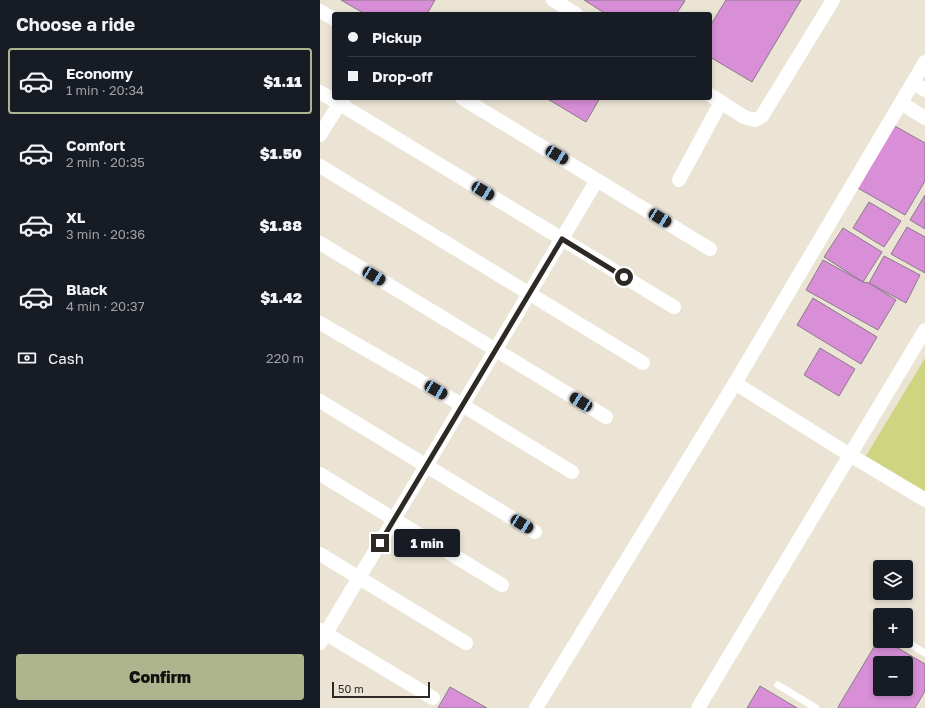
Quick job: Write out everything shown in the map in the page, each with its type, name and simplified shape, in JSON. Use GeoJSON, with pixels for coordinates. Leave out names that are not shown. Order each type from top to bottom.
{"type":"FeatureCollection","features":[{"type":"Feature","properties":{"kind":"street"},"geometry":{"type":"LineString","coordinates":[[553,0],[573,12]]}},
{"type":"Feature","properties":{"kind":"street"},"geometry":{"type":"LineString","coordinates":[[678,180],[715,98],[744,117],[755,120],[762,116],[833,0]]}},
{"type":"Feature","properties":{"kind":"street"},"geometry":{"type":"LineString","coordinates":[[320,11],[332,18]]}},
{"type":"Feature","properties":{"kind":"street"},"geometry":{"type":"LineString","coordinates":[[536,708],[735,383],[925,62]]}},
{"type":"Feature","properties":{"kind":"street"},"geometry":{"type":"LineString","coordinates":[[913,82],[925,90]]}},
{"type":"Feature","properties":{"kind":"street"},"geometry":{"type":"LineString","coordinates":[[320,92],[332,97]]}},
{"type":"Feature","properties":{"kind":"street"},"geometry":{"type":"LineString","coordinates":[[465,100],[710,249]]}},
{"type":"Feature","properties":{"kind":"street"},"geometry":{"type":"LineString","coordinates":[[320,135],[341,101],[674,307]]}},
{"type":"Feature","properties":{"kind":"street"},"geometry":{"type":"LineString","coordinates":[[901,103],[925,118]]}},
{"type":"Feature","properties":{"kind":"street"},"geometry":{"type":"LineString","coordinates":[[320,166],[643,363]]}},
{"type":"Feature","properties":{"kind":"street"},"geometry":{"type":"LineString","coordinates":[[433,698],[322,636],[359,578],[597,180]]}},
{"type":"Feature","properties":{"kind":"street"},"geometry":{"type":"LineString","coordinates":[[320,243],[606,417]]}},
{"type":"Feature","properties":{"kind":"street"},"geometry":{"type":"LineString","coordinates":[[320,323],[462,405],[572,472]]}},
{"type":"Feature","properties":{"kind":"street"},"geometry":{"type":"LineString","coordinates":[[698,708],[850,455],[923,338]]}},
{"type":"Feature","properties":{"kind":"street"},"geometry":{"type":"LineString","coordinates":[[735,383],[925,500]]}},
{"type":"Feature","properties":{"kind":"street"},"geometry":{"type":"LineString","coordinates":[[320,401],[535,532]]}},
{"type":"Feature","properties":{"kind":"street"},"geometry":{"type":"LineString","coordinates":[[320,474],[502,585]]}},
{"type":"Feature","properties":{"kind":"street"},"geometry":{"type":"LineString","coordinates":[[320,554],[466,643]]}},
{"type":"Feature","properties":{"kind":"lane"},"geometry":{"type":"LineString","coordinates":[[913,646],[925,653]]}},
{"type":"Feature","properties":{"kind":"lane"},"geometry":{"type":"LineString","coordinates":[[778,685],[816,708]]}},
{"type":"Feature","properties":{"kind":"green space"},"geometry":{"type":"Polygon","coordinates":[[[925,358],[925,491],[866,456],[925,358]]]}},
{"type":"Feature","properties":{"kind":"building"},"geometry":{"type":"Polygon","coordinates":[[[341,0],[435,0],[428,12],[362,12],[341,0]]]}},
{"type":"Feature","properties":{"kind":"building"},"geometry":{"type":"Polygon","coordinates":[[[584,0],[685,1],[677,12],[603,12],[584,0]]]}},
{"type":"Feature","properties":{"kind":"building"},"geometry":{"type":"Polygon","coordinates":[[[726,0],[801,0],[752,82],[712,58],[712,23],[726,0]]]}},
{"type":"Feature","properties":{"kind":"building"},"geometry":{"type":"Polygon","coordinates":[[[549,100],[599,100],[586,122],[549,100]]]}},
{"type":"Feature","properties":{"kind":"building"},"geometry":{"type":"Polygon","coordinates":[[[893,125],[925,143],[925,181],[905,215],[856,187],[893,125]]]}},
{"type":"Feature","properties":{"kind":"building"},"geometry":{"type":"Polygon","coordinates":[[[925,195],[925,229],[910,220],[925,195]]]}},
{"type":"Feature","properties":{"kind":"building"},"geometry":{"type":"Polygon","coordinates":[[[869,202],[901,221],[884,247],[853,228],[869,202]]]}},
{"type":"Feature","properties":{"kind":"building"},"geometry":{"type":"Polygon","coordinates":[[[907,227],[925,237],[925,273],[891,254],[907,227]]]}},
{"type":"Feature","properties":{"kind":"building"},"geometry":{"type":"Polygon","coordinates":[[[843,228],[882,252],[863,282],[824,257],[843,228]]]}},
{"type":"Feature","properties":{"kind":"building"},"geometry":{"type":"Polygon","coordinates":[[[884,256],[920,275],[906,303],[869,283],[884,256]]]}},
{"type":"Feature","properties":{"kind":"building"},"geometry":{"type":"Polygon","coordinates":[[[823,260],[863,282],[869,283],[896,300],[878,330],[806,290],[823,260]]]}},
{"type":"Feature","properties":{"kind":"building"},"geometry":{"type":"Polygon","coordinates":[[[813,298],[877,337],[861,364],[797,325],[813,298]]]}},
{"type":"Feature","properties":{"kind":"building"},"geometry":{"type":"Polygon","coordinates":[[[820,348],[855,369],[839,396],[804,375],[820,348]]]}},
{"type":"Feature","properties":{"kind":"building"},"geometry":{"type":"Polygon","coordinates":[[[873,648],[898,648],[911,656],[873,656],[873,696],[913,696],[913,657],[925,664],[925,691],[915,708],[838,707],[873,648]]]}},
{"type":"Feature","properties":{"kind":"building"},"geometry":{"type":"Polygon","coordinates":[[[760,686],[797,708],[747,708],[760,686]]]}},
{"type":"Feature","properties":{"kind":"building"},"geometry":{"type":"Polygon","coordinates":[[[450,687],[487,708],[438,708],[450,687]]]}},
{"type":"Feature","properties":{"kind":"route"},"geometry":{"type":"LineString","coordinates":[[380,543],[562,239],[624,277]]}}]}
